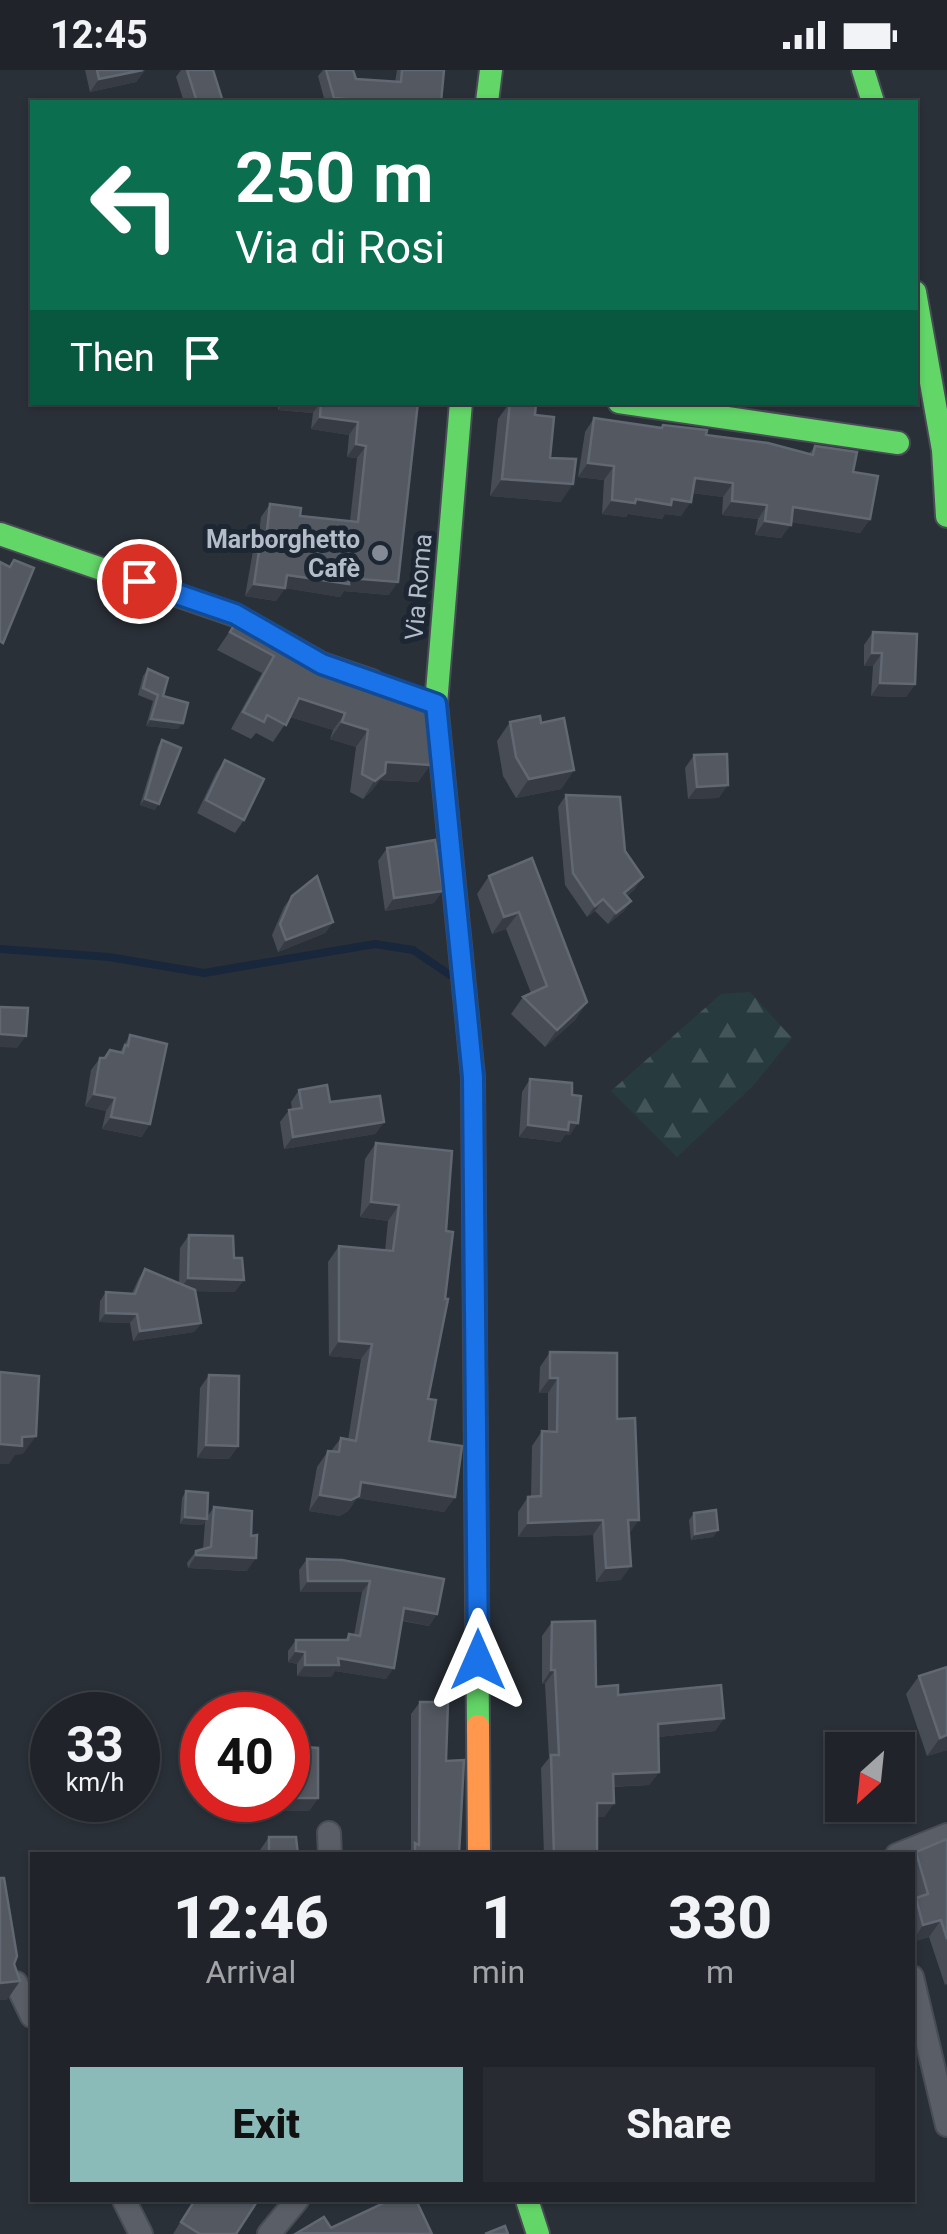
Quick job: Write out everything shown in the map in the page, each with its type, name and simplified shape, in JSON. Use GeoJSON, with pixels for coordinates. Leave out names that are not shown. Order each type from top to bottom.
{"type":"FeatureCollection","features":[{"type":"Feature","properties":{"kind":"street"},"geometry":{"type":"LineString","coordinates":[[487,100],[491,70]]}},
{"type":"Feature","properties":{"kind":"street"},"geometry":{"type":"LineString","coordinates":[[863,70],[872,100]]}},
{"type":"Feature","properties":{"kind":"street"},"geometry":{"type":"LineString","coordinates":[[918,309],[943,450],[947,516]]}},
{"type":"Feature","properties":{"kind":"street","name":"Via Roma"},"geometry":{"type":"LineString","coordinates":[[461,405],[428,701],[473,1077],[479,1852]]}},
{"type":"Feature","properties":{"kind":"street"},"geometry":{"type":"LineString","coordinates":[[639,405],[898,443]]}},
{"type":"Feature","properties":{"kind":"street"},"geometry":{"type":"LineString","coordinates":[[0,534],[235,614],[322,664],[386,686]]}},
{"type":"Feature","properties":{"kind":"street"},"geometry":{"type":"LineString","coordinates":[[904,1852],[947,1836]]}},
{"type":"Feature","properties":{"kind":"street"},"geometry":{"type":"LineString","coordinates":[[16,1984],[30,2012]]}},
{"type":"Feature","properties":{"kind":"street"},"geometry":{"type":"LineString","coordinates":[[915,1990],[947,2125]]}},
{"type":"Feature","properties":{"kind":"street"},"geometry":{"type":"LineString","coordinates":[[125,2202],[140,2234]]}},
{"type":"Feature","properties":{"kind":"street"},"geometry":{"type":"LineString","coordinates":[[269,2234],[295,2202]]}},
{"type":"Feature","properties":{"kind":"street"},"geometry":{"type":"LineString","coordinates":[[530,2202],[538,2234]]}},
{"type":"Feature","properties":{"kind":"green space"},"geometry":{"type":"Polygon","coordinates":[[[750,992],[792,1038],[753,1086],[677,1157],[611,1091],[721,994],[750,992]]]}},
{"type":"Feature","properties":{"kind":"building"},"geometry":{"type":"Polygon","coordinates":[[[97,70],[143,70],[99,79],[97,70]]]}},
{"type":"Feature","properties":{"kind":"building"},"geometry":{"type":"Polygon","coordinates":[[[187,70],[213,70],[222,100],[196,100],[187,70]]]}},
{"type":"Feature","properties":{"kind":"building"},"geometry":{"type":"Polygon","coordinates":[[[326,70],[353,70],[356,79],[401,82],[402,70],[444,70],[441,100],[334,98],[326,70]]]}},
{"type":"Feature","properties":{"kind":"building"},"geometry":{"type":"Polygon","coordinates":[[[321,405],[418,405],[398,582],[349,578],[349,584],[287,575],[285,588],[254,584],[270,504],[301,508],[300,516],[358,522],[366,446],[356,444],[358,422],[320,417],[321,405]]]}},
{"type":"Feature","properties":{"kind":"building"},"geometry":{"type":"Polygon","coordinates":[[[510,405],[536,405],[535,415],[554,417],[550,458],[576,459],[573,484],[502,479],[510,405]]]}},
{"type":"Feature","properties":{"kind":"building"},"geometry":{"type":"Polygon","coordinates":[[[594,418],[707,430],[706,435],[768,443],[813,455],[815,446],[857,452],[853,472],[878,476],[870,519],[793,507],[791,525],[765,521],[767,505],[732,501],[733,483],[695,478],[691,502],[672,499],[671,505],[636,499],[635,503],[612,500],[614,466],[588,463],[594,418]]]}},
{"type":"Feature","properties":{"kind":"building"},"geometry":{"type":"Polygon","coordinates":[[[14,560],[34,568],[3,643],[0,562],[10,567],[14,560]]]}},
{"type":"Feature","properties":{"kind":"building"},"geometry":{"type":"Polygon","coordinates":[[[240,616],[335,670],[336,667],[425,699],[432,711],[430,765],[386,762],[385,773],[375,781],[362,774],[368,730],[342,722],[345,713],[299,698],[286,725],[267,715],[264,722],[243,712],[274,656],[230,632],[240,616]]]}},
{"type":"Feature","properties":{"kind":"building"},"geometry":{"type":"Polygon","coordinates":[[[873,632],[917,634],[915,684],[880,683],[882,653],[872,653],[873,632]]]}},
{"type":"Feature","properties":{"kind":"building"},"geometry":{"type":"Polygon","coordinates":[[[148,669],[168,678],[163,696],[188,703],[183,723],[151,719],[158,695],[143,688],[148,669]]]}},
{"type":"Feature","properties":{"kind":"building"},"geometry":{"type":"Polygon","coordinates":[[[540,716],[541,723],[564,718],[574,770],[529,779],[516,757],[510,722],[540,716]]]}},
{"type":"Feature","properties":{"kind":"building"},"geometry":{"type":"Polygon","coordinates":[[[162,740],[181,748],[159,804],[145,799],[162,740]]]}},
{"type":"Feature","properties":{"kind":"building"},"geometry":{"type":"Polygon","coordinates":[[[727,754],[728,785],[697,787],[694,755],[727,754]]]}},
{"type":"Feature","properties":{"kind":"building"},"geometry":{"type":"Polygon","coordinates":[[[225,760],[264,779],[244,820],[206,800],[225,760]]]}},
{"type":"Feature","properties":{"kind":"building"},"geometry":{"type":"Polygon","coordinates":[[[566,795],[620,797],[625,851],[643,877],[624,893],[631,901],[616,913],[603,899],[595,906],[573,873],[566,795]]]}},
{"type":"Feature","properties":{"kind":"building"},"geometry":{"type":"Polygon","coordinates":[[[435,840],[443,891],[394,898],[387,848],[435,840]]]}},
{"type":"Feature","properties":{"kind":"building"},"geometry":{"type":"Polygon","coordinates":[[[532,858],[587,1002],[557,1030],[523,997],[547,986],[519,912],[504,917],[489,876],[532,858]]]}},
{"type":"Feature","properties":{"kind":"building"},"geometry":{"type":"Polygon","coordinates":[[[317,876],[333,922],[286,940],[280,924],[292,896],[317,876]]]}},
{"type":"Feature","properties":{"kind":"building"},"geometry":{"type":"Polygon","coordinates":[[[0,1007],[28,1008],[26,1036],[0,1034],[0,1007]]]}},
{"type":"Feature","properties":{"kind":"building"},"geometry":{"type":"Polygon","coordinates":[[[130,1035],[167,1044],[150,1124],[111,1117],[115,1098],[94,1094],[100,1058],[105,1058],[110,1050],[123,1053],[130,1035]]]}},
{"type":"Feature","properties":{"kind":"building"},"geometry":{"type":"Polygon","coordinates":[[[530,1079],[572,1083],[572,1095],[581,1096],[578,1123],[569,1122],[568,1130],[528,1125],[530,1079]]]}},
{"type":"Feature","properties":{"kind":"building"},"geometry":{"type":"Polygon","coordinates":[[[327,1085],[330,1102],[380,1096],[384,1122],[293,1137],[289,1110],[302,1108],[299,1090],[327,1085]]]}},
{"type":"Feature","properties":{"kind":"building"},"geometry":{"type":"Polygon","coordinates":[[[376,1143],[452,1151],[446,1231],[453,1232],[448,1299],[428,1399],[436,1400],[429,1441],[462,1446],[455,1497],[361,1482],[359,1496],[351,1500],[320,1495],[328,1451],[339,1452],[341,1438],[356,1441],[372,1344],[339,1341],[339,1246],[393,1251],[399,1205],[371,1202],[376,1143]]]}},
{"type":"Feature","properties":{"kind":"building"},"geometry":{"type":"Polygon","coordinates":[[[189,1235],[233,1236],[234,1258],[242,1258],[244,1280],[188,1278],[189,1235]]]}},
{"type":"Feature","properties":{"kind":"building"},"geometry":{"type":"Polygon","coordinates":[[[145,1269],[195,1290],[201,1323],[140,1331],[137,1314],[106,1313],[106,1292],[135,1294],[145,1269]]]}},
{"type":"Feature","properties":{"kind":"building"},"geometry":{"type":"Polygon","coordinates":[[[550,1352],[617,1353],[617,1419],[635,1418],[639,1520],[628,1520],[631,1566],[606,1568],[603,1520],[528,1523],[528,1497],[541,1496],[542,1431],[557,1432],[558,1378],[550,1378],[550,1352]]]}},
{"type":"Feature","properties":{"kind":"building"},"geometry":{"type":"Polygon","coordinates":[[[0,1372],[39,1376],[36,1436],[22,1437],[22,1446],[0,1444],[0,1372]]]}},
{"type":"Feature","properties":{"kind":"building"},"geometry":{"type":"Polygon","coordinates":[[[209,1375],[239,1376],[238,1446],[206,1445],[209,1375]]]}},
{"type":"Feature","properties":{"kind":"building"},"geometry":{"type":"Polygon","coordinates":[[[186,1491],[208,1493],[207,1519],[185,1517],[186,1491]]]}},
{"type":"Feature","properties":{"kind":"building"},"geometry":{"type":"Polygon","coordinates":[[[214,1507],[252,1511],[251,1536],[257,1535],[256,1558],[196,1555],[196,1551],[211,1547],[214,1507]]]}},
{"type":"Feature","properties":{"kind":"building"},"geometry":{"type":"Polygon","coordinates":[[[716,1510],[718,1530],[695,1534],[694,1513],[716,1510]]]}},
{"type":"Feature","properties":{"kind":"building"},"geometry":{"type":"Polygon","coordinates":[[[307,1559],[342,1560],[444,1579],[437,1614],[404,1608],[394,1668],[338,1658],[339,1665],[305,1665],[305,1652],[296,1651],[296,1640],[348,1640],[349,1634],[360,1636],[370,1581],[308,1581],[307,1559]]]}},
{"type":"Feature","properties":{"kind":"building"},"geometry":{"type":"Polygon","coordinates":[[[595,1621],[596,1687],[618,1685],[618,1695],[721,1685],[724,1718],[658,1724],[659,1772],[613,1774],[614,1803],[597,1803],[597,1852],[554,1852],[551,1755],[559,1755],[555,1670],[551,1670],[552,1622],[595,1621]]]}},
{"type":"Feature","properties":{"kind":"building"},"geometry":{"type":"Polygon","coordinates":[[[947,1667],[947,1735],[940,1738],[919,1676],[947,1667]]]}},
{"type":"Feature","properties":{"kind":"building"},"geometry":{"type":"Polygon","coordinates":[[[420,1702],[448,1702],[446,1761],[464,1760],[459,1852],[415,1852],[415,1843],[419,1845],[420,1702]]]}},
{"type":"Feature","properties":{"kind":"building"},"geometry":{"type":"Polygon","coordinates":[[[310,1747],[318,1748],[318,1798],[310,1798],[310,1747]]]}},
{"type":"Feature","properties":{"kind":"building"},"geometry":{"type":"Polygon","coordinates":[[[269,1837],[296,1837],[298,1852],[269,1852],[269,1837]]]}},
{"type":"Feature","properties":{"kind":"building"},"geometry":{"type":"Polygon","coordinates":[[[947,1839],[947,1939],[941,1920],[923,1925],[916,1898],[928,1894],[916,1852],[947,1839]]]}},
{"type":"Feature","properties":{"kind":"building"},"geometry":{"type":"Polygon","coordinates":[[[0,1878],[4,1878],[17,1956],[14,1964],[20,1981],[0,1983],[0,1878]]]}},
{"type":"Feature","properties":{"kind":"building"},"geometry":{"type":"Polygon","coordinates":[[[194,2202],[257,2202],[236,2234],[200,2234],[181,2222],[194,2202]]]}},
{"type":"Feature","properties":{"kind":"building"},"geometry":{"type":"Polygon","coordinates":[[[386,2202],[417,2202],[432,2234],[297,2233],[324,2217],[331,2228],[386,2202]]]}},
{"type":"Feature","properties":{"kind":"building"},"geometry":{"type":"Polygon","coordinates":[[[505,2226],[508,2234],[485,2234],[505,2226]]]}},
{"type":"Feature","properties":{"kind":"waterway"},"geometry":{"type":"LineString","coordinates":[[0,949],[109,957],[204,973],[375,944],[413,950],[450,975]]}},
{"type":"Feature","properties":{"kind":"traffic: fast"},"geometry":{"type":"LineString","coordinates":[[487,100],[491,70]]}},
{"type":"Feature","properties":{"kind":"traffic: fast"},"geometry":{"type":"LineString","coordinates":[[863,70],[872,100]]}},
{"type":"Feature","properties":{"kind":"traffic: fast"},"geometry":{"type":"LineString","coordinates":[[918,309],[943,450],[947,516]]}},
{"type":"Feature","properties":{"kind":"traffic: fast"},"geometry":{"type":"LineString","coordinates":[[461,405],[436,704],[473,1077],[478,1726]]}},
{"type":"Feature","properties":{"kind":"traffic: fast"},"geometry":{"type":"LineString","coordinates":[[639,405],[898,443]]}},
{"type":"Feature","properties":{"kind":"traffic: fast"},"geometry":{"type":"LineString","coordinates":[[0,534],[235,615],[322,664],[372,681]]}},
{"type":"Feature","properties":{"kind":"traffic: fast"},"geometry":{"type":"LineString","coordinates":[[528,2202],[538,2234]]}},
{"type":"Feature","properties":{"kind":"traffic: slow"},"geometry":{"type":"LineString","coordinates":[[478,1726],[479,1852]]}},
{"type":"Feature","properties":{"kind":"place","name":"Marborghetto Cafè"},"geometry":{"type":"Point","coordinates":[380,553]}},
{"type":"Feature","properties":{"kind":"route"},"geometry":{"type":"LineString","coordinates":[[139,581],[235,614],[322,664],[436,704],[473,1077],[478,1660]]}}]}
